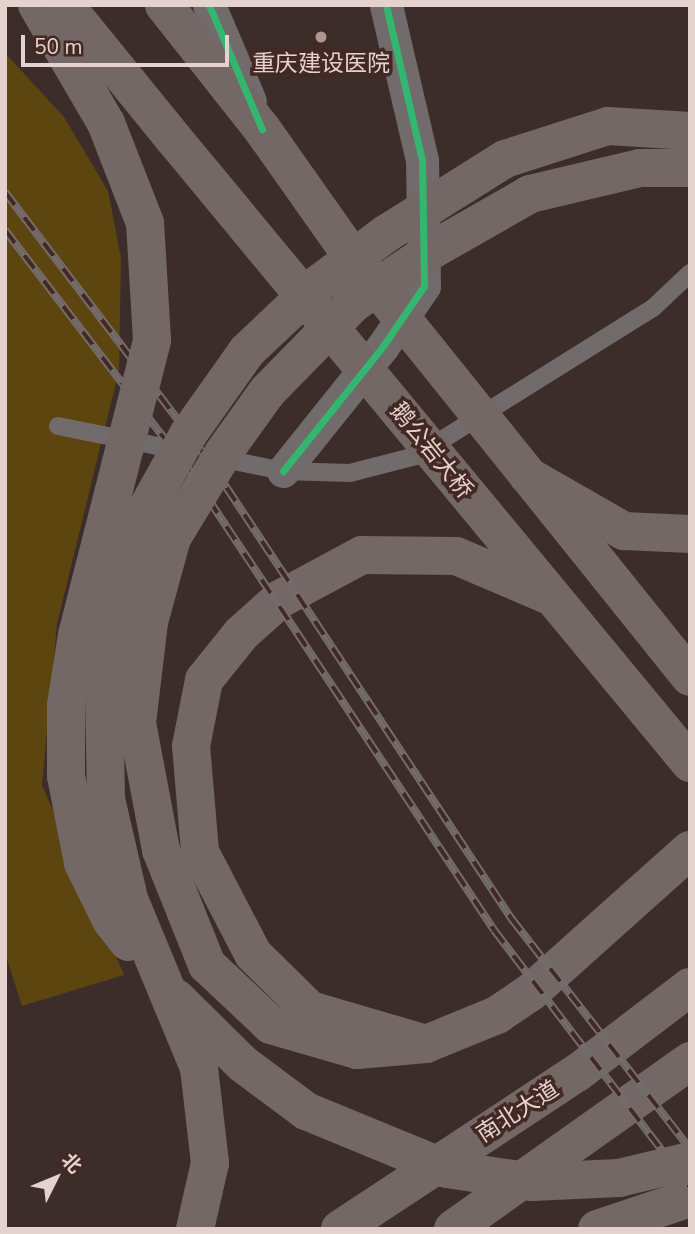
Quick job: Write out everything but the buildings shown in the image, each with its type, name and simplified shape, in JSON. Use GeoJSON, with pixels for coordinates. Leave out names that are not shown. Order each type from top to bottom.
{"type":"FeatureCollection","features":[{"type":"Feature","properties":{"kind":"highway"},"geometry":{"type":"LineString","coordinates":[[37,5],[106,123],[145,223],[152,340],[76,635],[66,705],[66,776],[83,863],[111,920],[162,985],[243,1063],[306,1111],[447,1169],[532,1182],[619,1178],[690,1161]]}},
{"type":"Feature","properties":{"kind":"highway","name":"鹅公岩大桥"},"geometry":{"type":"LineString","coordinates":[[65,5],[690,763]]}},
{"type":"Feature","properties":{"kind":"highway"},"geometry":{"type":"LineString","coordinates":[[164,5],[262,129],[351,255],[520,471],[690,677]]}},
{"type":"Feature","properties":{"kind":"highway"},"geometry":{"type":"LineString","coordinates":[[195,1229],[210,1163],[208,1119],[199,1068],[162,985],[129,898],[106,799],[104,692],[119,605],[145,512],[188,433],[247,351],[317,285],[387,233],[505,159],[608,126],[690,131]]}},
{"type":"Feature","properties":{"kind":"highway"},"geometry":{"type":"LineString","coordinates":[[690,168],[640,169],[530,194],[432,250],[354,303],[267,392],[224,452],[172,538],[149,622],[137,723],[161,850],[207,965],[271,1025],[357,1050],[426,1044],[497,1015],[531,992],[690,850]]}},
{"type":"Feature","properties":{"kind":"highway"},"geometry":{"type":"LineString","coordinates":[[520,471],[624,531],[690,534]]}},
{"type":"Feature","properties":{"kind":"highway"},"geometry":{"type":"LineString","coordinates":[[426,1044],[310,1010],[253,954],[200,852],[191,746],[204,680],[240,634],[280,599],[362,555],[456,556],[550,596]]}},
{"type":"Feature","properties":{"kind":"highway","name":"南北大道"},"geometry":{"type":"LineString","coordinates":[[340,1229],[577,1073],[690,987]]}},
{"type":"Feature","properties":{"kind":"highway"},"geometry":{"type":"LineString","coordinates":[[453,1229],[690,1061]]}},
{"type":"Feature","properties":{"kind":"highway"},"geometry":{"type":"LineString","coordinates":[[597,1229],[675,1203]]}},
{"type":"Feature","properties":{"kind":"street"},"geometry":{"type":"LineString","coordinates":[[209,5],[262,129]]}},
{"type":"Feature","properties":{"kind":"street"},"geometry":{"type":"LineString","coordinates":[[282,471],[383,346],[424,286],[422,160],[386,5]]}},
{"type":"Feature","properties":{"kind":"lane"},"geometry":{"type":"LineString","coordinates":[[58,426],[282,471],[350,472],[416,456],[653,308],[690,273]]}},
{"type":"Feature","properties":{"kind":"shaded area"},"geometry":{"type":"Polygon","coordinates":[[[5,53],[64,117],[108,191],[121,258],[119,370],[57,624],[42,785],[124,975],[22,1006],[5,953],[5,53]]]}},
{"type":"Feature","properties":{"kind":"railway"},"geometry":{"type":"LineString","coordinates":[[5,192],[209,461],[511,918],[690,1149]]}},
{"type":"Feature","properties":{"kind":"railway"},"geometry":{"type":"LineString","coordinates":[[5,230],[191,473],[494,930],[690,1187]]}},
{"type":"Feature","properties":{"kind":"cycle path"},"geometry":{"type":"LineString","coordinates":[[209,5],[262,129]]}},
{"type":"Feature","properties":{"kind":"cycle path"},"geometry":{"type":"LineString","coordinates":[[283,471],[383,346],[424,286],[422,160],[386,5]]}},
{"type":"Feature","properties":{"kind":"place","name":"重庆建设医院"},"geometry":{"type":"Point","coordinates":[321,37]}}]}
